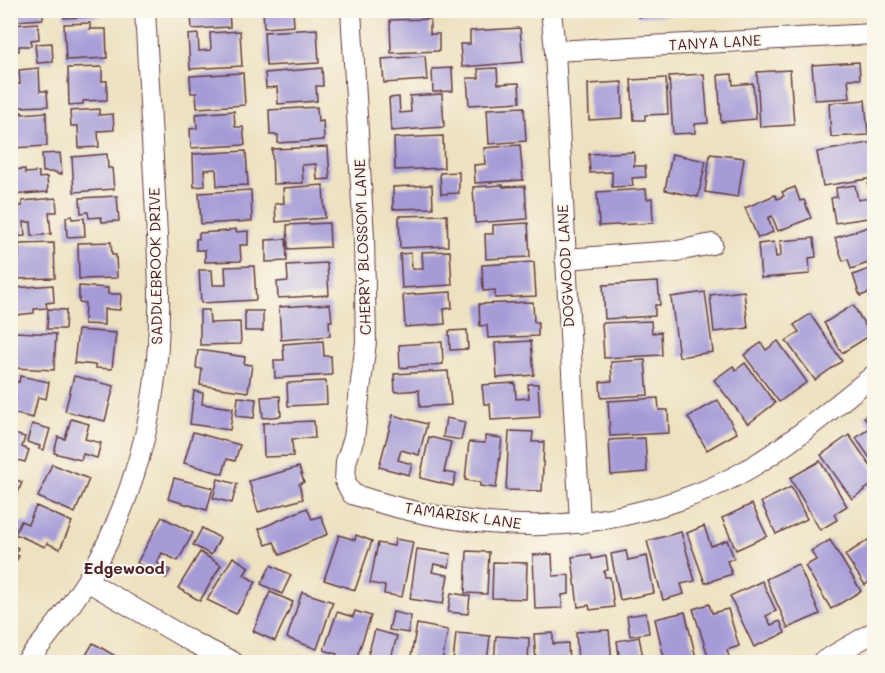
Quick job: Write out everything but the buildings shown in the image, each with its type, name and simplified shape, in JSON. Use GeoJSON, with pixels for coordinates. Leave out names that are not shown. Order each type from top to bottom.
{"type":"FeatureCollection","features":[{"type":"Feature","properties":{"kind":"street","name":"SADDLEBROOK DRIVE"},"geometry":{"type":"LineString","coordinates":[[26,663],[87,581],[105,547],[135,471],[150,414],[158,358],[159,288],[145,10]]}},
{"type":"Feature","properties":{"kind":"street","name":"CHERRY BLOSSOM LANE"},"geometry":{"type":"LineString","coordinates":[[345,481],[346,462],[354,438],[366,342],[364,238],[351,10]]}},
{"type":"Feature","properties":{"kind":"street","name":"DOGWOOD LANE"},"geometry":{"type":"LineString","coordinates":[[551,10],[580,523]]}},
{"type":"Feature","properties":{"kind":"street","name":"TANYA LANE"},"geometry":{"type":"LineString","coordinates":[[555,51],[874,34]]}},
{"type":"Feature","properties":{"kind":"street"},"geometry":{"type":"LineString","coordinates":[[566,259],[677,251],[712,244]]}},
{"type":"Feature","properties":{"kind":"street","name":"TAMARISK LANE"},"geometry":{"type":"LineString","coordinates":[[345,481],[352,494],[420,513],[497,524],[528,526],[580,523],[623,515],[675,502],[721,483],[753,466],[786,444],[874,375]]}},
{"type":"Feature","properties":{"kind":"street"},"geometry":{"type":"LineString","coordinates":[[87,581],[233,663]]}},
{"type":"Feature","properties":{"kind":"street"},"geometry":{"type":"LineString","coordinates":[[822,663],[874,632]]}},
{"type":"Feature","properties":{"kind":"district","name":"Edgewood"},"geometry":{"type":"Point","coordinates":[124,568]}}]}
